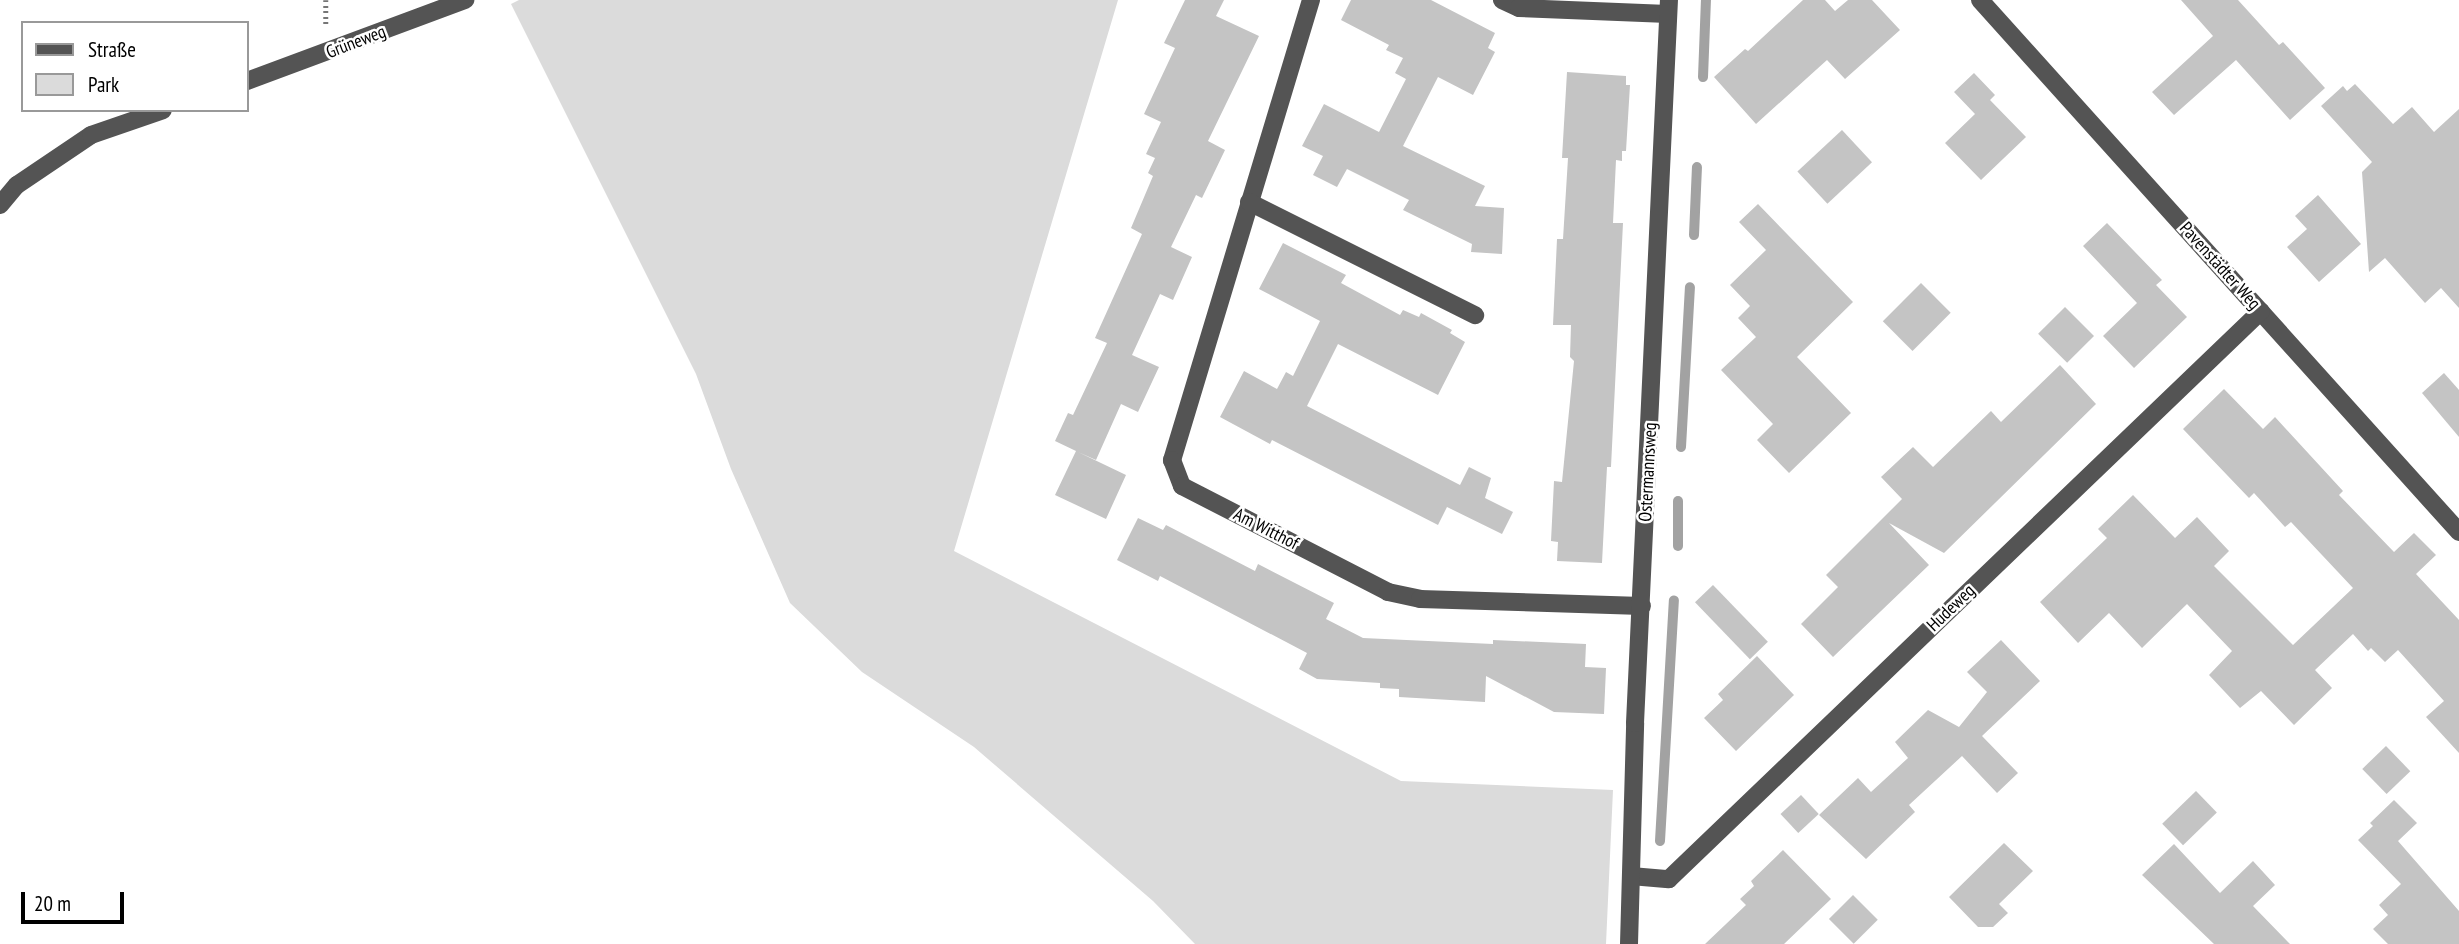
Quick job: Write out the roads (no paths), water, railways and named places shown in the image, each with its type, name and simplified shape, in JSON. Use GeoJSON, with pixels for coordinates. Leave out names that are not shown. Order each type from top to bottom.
{"type":"FeatureCollection","features":[{"type":"Feature","properties":{"kind":"street","name":"Grüneweg"},"geometry":{"type":"LineString","coordinates":[[248,81],[465,0]]}},
{"type":"Feature","properties":{"kind":"street","name":"Am Witthof"},"geometry":{"type":"LineString","coordinates":[[1311,0],[1172,460],[1182,486],[1388,592],[1420,599],[1642,606]]}},
{"type":"Feature","properties":{"kind":"street"},"geometry":{"type":"LineString","coordinates":[[1502,0],[1519,8],[1668,7]]}},
{"type":"Feature","properties":{"kind":"street","name":"Pavenstädter Weg"},"geometry":{"type":"LineString","coordinates":[[1980,0],[2459,532]]}},
{"type":"Feature","properties":{"kind":"street","name":"Ostermannsweg"},"geometry":{"type":"LineString","coordinates":[[1629,944],[1668,7]]}},
{"type":"Feature","properties":{"kind":"street"},"geometry":{"type":"LineString","coordinates":[[0,205],[17,185],[91,135],[157,112]]}},
{"type":"Feature","properties":{"kind":"street"},"geometry":{"type":"LineString","coordinates":[[1249,202],[1475,315]]}},
{"type":"Feature","properties":{"kind":"street","name":"Hudeweg"},"geometry":{"type":"LineString","coordinates":[[1631,876],[1669,878],[2260,311]]}},
{"type":"Feature","properties":{"kind":"waterway"},"geometry":{"type":"LineString","coordinates":[[1703,77],[1706,0]]}},
{"type":"Feature","properties":{"kind":"waterway"},"geometry":{"type":"LineString","coordinates":[[1694,235],[1697,167]]}},
{"type":"Feature","properties":{"kind":"waterway"},"geometry":{"type":"LineString","coordinates":[[1681,447],[1690,287]]}},
{"type":"Feature","properties":{"kind":"waterway"},"geometry":{"type":"LineString","coordinates":[[1678,501],[1678,546]]}},
{"type":"Feature","properties":{"kind":"waterway"},"geometry":{"type":"LineString","coordinates":[[1660,841],[1674,600]]}}]}
